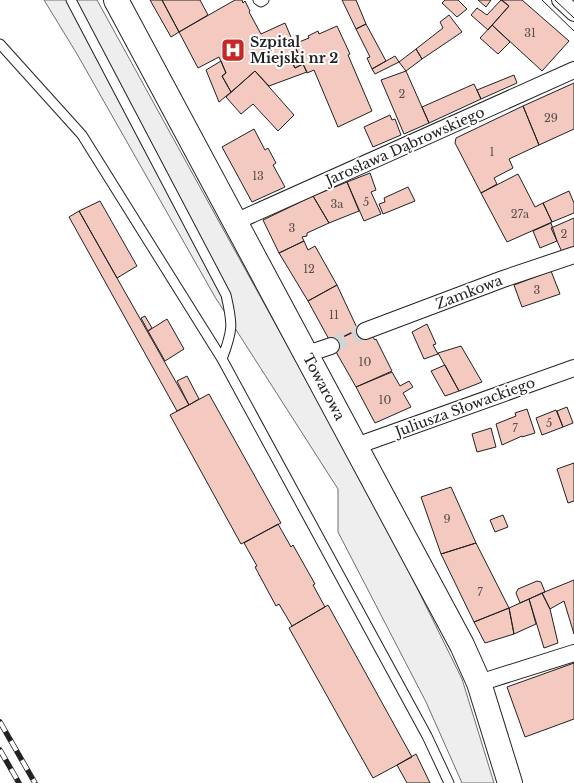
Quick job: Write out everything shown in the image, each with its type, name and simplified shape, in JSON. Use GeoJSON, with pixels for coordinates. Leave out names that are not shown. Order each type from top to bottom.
{"type":"FeatureCollection","features":[{"type":"Feature","properties":{"kind":"street","name":"Towarowa"},"geometry":{"type":"LineString","coordinates":[[116,0],[462,645],[479,684],[510,783]]}},
{"type":"Feature","properties":{"kind":"street"},"geometry":{"type":"LineString","coordinates":[[560,0],[574,13]]}},
{"type":"Feature","properties":{"kind":"street","name":"Jarosława Dąbrowskiego"},"geometry":{"type":"LineString","coordinates":[[235,222],[574,70]]}},
{"type":"Feature","properties":{"kind":"street","name":"Zamkowa"},"geometry":{"type":"LineString","coordinates":[[365,331],[503,279],[574,255]]}},
{"type":"Feature","properties":{"kind":"street"},"geometry":{"type":"LineString","coordinates":[[307,354],[331,346]]}},
{"type":"Feature","properties":{"kind":"street","name":"Juliusza Słowackiego"},"geometry":{"type":"LineString","coordinates":[[356,446],[574,368]]}},
{"type":"Feature","properties":{"kind":"street"},"geometry":{"type":"LineString","coordinates":[[479,684],[574,654]]}},
{"type":"Feature","properties":{"kind":"lane"},"geometry":{"type":"LineString","coordinates":[[71,0],[226,295],[231,319],[231,337],[222,359]]}},
{"type":"Feature","properties":{"kind":"lane"},"geometry":{"type":"LineString","coordinates":[[258,0],[261,2],[264,0]]}},
{"type":"Feature","properties":{"kind":"lane"},"geometry":{"type":"LineString","coordinates":[[0,44],[82,135],[222,359],[427,736],[449,783]]}},
{"type":"Feature","properties":{"kind":"shaded area"},"geometry":{"type":"Polygon","coordinates":[[[44,0],[97,0],[386,525],[462,679],[494,783],[462,783],[426,702],[338,532],[338,489],[215,297],[77,54],[44,0]]]}},
{"type":"Feature","properties":{"kind":"building"},"geometry":{"type":"Polygon","coordinates":[[[150,0],[162,0],[179,32],[171,37],[150,0]]]}},
{"type":"Feature","properties":{"kind":"building"},"geometry":{"type":"Polygon","coordinates":[[[162,0],[200,0],[208,15],[179,32],[162,0]]]}},
{"type":"Feature","properties":{"kind":"building"},"geometry":{"type":"Polygon","coordinates":[[[235,0],[242,0],[243,3],[245,1],[261,34],[285,23],[299,56],[291,60],[295,68],[303,64],[307,72],[269,86],[255,71],[231,92],[222,76],[226,73],[219,57],[198,68],[179,32],[235,0]]]}},
{"type":"Feature","properties":{"kind":"building"},"geometry":{"type":"Polygon","coordinates":[[[342,0],[356,0],[366,24],[356,29],[342,0]]]}},
{"type":"Feature","properties":{"kind":"building"},"geometry":{"type":"Polygon","coordinates":[[[445,0],[458,0],[467,9],[457,17],[442,3],[445,0]]]}},
{"type":"Feature","properties":{"kind":"building"},"geometry":{"type":"Polygon","coordinates":[[[478,0],[491,0],[486,7],[478,0]]]}},
{"type":"Feature","properties":{"kind":"building"},"geometry":{"type":"Polygon","coordinates":[[[501,0],[509,6],[488,30],[471,15],[477,8],[487,15],[501,0]]]}},
{"type":"Feature","properties":{"kind":"building"},"geometry":{"type":"Polygon","coordinates":[[[502,0],[522,0],[569,41],[542,71],[492,25],[509,6],[502,0]]]}},
{"type":"Feature","properties":{"kind":"building"},"geometry":{"type":"Polygon","coordinates":[[[449,15],[462,32],[422,59],[416,49],[443,28],[440,22],[449,15]]]}},
{"type":"Feature","properties":{"kind":"building"},"geometry":{"type":"Polygon","coordinates":[[[366,24],[386,61],[372,69],[367,58],[370,57],[356,29],[366,24]]]}},
{"type":"Feature","properties":{"kind":"building"},"geometry":{"type":"Polygon","coordinates":[[[492,25],[510,42],[498,54],[480,38],[492,25]]]}},
{"type":"Feature","properties":{"kind":"building"},"geometry":{"type":"Polygon","coordinates":[[[337,26],[372,111],[338,127],[314,70],[307,73],[303,64],[295,68],[291,60],[299,56],[294,44],[309,38],[308,36],[318,31],[319,34],[337,26]]]}},
{"type":"Feature","properties":{"kind":"building"},"geometry":{"type":"Polygon","coordinates":[[[416,49],[422,59],[406,71],[399,62],[416,49]]]}},
{"type":"Feature","properties":{"kind":"building"},"geometry":{"type":"Polygon","coordinates":[[[395,56],[399,62],[375,74],[372,69],[395,56]]]}},
{"type":"Feature","properties":{"kind":"building"},"geometry":{"type":"Polygon","coordinates":[[[221,61],[226,73],[222,76],[231,92],[219,102],[206,70],[221,61]]]}},
{"type":"Feature","properties":{"kind":"building"},"geometry":{"type":"Polygon","coordinates":[[[255,71],[294,115],[278,131],[253,104],[241,114],[226,97],[255,71]]]}},
{"type":"Feature","properties":{"kind":"building"},"geometry":{"type":"Polygon","coordinates":[[[406,71],[429,123],[404,134],[381,80],[406,71]]]}},
{"type":"Feature","properties":{"kind":"building"},"geometry":{"type":"Polygon","coordinates":[[[514,75],[517,83],[481,99],[477,90],[514,75]]]}},
{"type":"Feature","properties":{"kind":"building"},"geometry":{"type":"Polygon","coordinates":[[[574,83],[574,129],[539,145],[523,106],[574,83]]]}},
{"type":"Feature","properties":{"kind":"building"},"geometry":{"type":"Polygon","coordinates":[[[474,84],[481,99],[429,123],[422,107],[474,84]]]}},
{"type":"Feature","properties":{"kind":"building"},"geometry":{"type":"Polygon","coordinates":[[[523,106],[539,145],[509,159],[513,168],[494,178],[497,184],[481,193],[455,143],[456,138],[523,106]]]}},
{"type":"Feature","properties":{"kind":"building"},"geometry":{"type":"Polygon","coordinates":[[[390,115],[392,120],[395,119],[401,135],[373,147],[364,127],[390,115]]]}},
{"type":"Feature","properties":{"kind":"building"},"geometry":{"type":"Polygon","coordinates":[[[254,129],[265,150],[268,148],[276,163],[273,165],[285,187],[252,202],[222,147],[254,129]]]}},
{"type":"Feature","properties":{"kind":"building"},"geometry":{"type":"Polygon","coordinates":[[[370,173],[376,190],[371,192],[381,214],[364,221],[347,182],[370,173]]]}},
{"type":"Feature","properties":{"kind":"building"},"geometry":{"type":"Polygon","coordinates":[[[518,174],[535,207],[543,203],[552,222],[507,242],[481,193],[518,174]]]}},
{"type":"Feature","properties":{"kind":"building"},"geometry":{"type":"Polygon","coordinates":[[[347,182],[359,211],[329,223],[313,196],[347,182]]]}},
{"type":"Feature","properties":{"kind":"building"},"geometry":{"type":"Polygon","coordinates":[[[408,187],[415,201],[383,214],[379,204],[385,202],[384,198],[408,187]]]}},
{"type":"Feature","properties":{"kind":"building"},"geometry":{"type":"Polygon","coordinates":[[[569,191],[574,203],[574,213],[552,222],[543,203],[569,191]]]}},
{"type":"Feature","properties":{"kind":"building"},"geometry":{"type":"Polygon","coordinates":[[[313,196],[329,223],[307,233],[307,236],[302,237],[304,241],[279,253],[263,220],[313,196]]]}},
{"type":"Feature","properties":{"kind":"building"},"geometry":{"type":"Polygon","coordinates":[[[100,201],[137,266],[117,278],[79,211],[100,201]]]}},
{"type":"Feature","properties":{"kind":"building"},"geometry":{"type":"Polygon","coordinates":[[[79,211],[189,405],[177,411],[69,217],[79,211]]]}},
{"type":"Feature","properties":{"kind":"building"},"geometry":{"type":"Polygon","coordinates":[[[574,218],[574,247],[562,252],[551,228],[574,218]]]}},
{"type":"Feature","properties":{"kind":"building"},"geometry":{"type":"Polygon","coordinates":[[[551,223],[557,241],[540,248],[533,231],[551,223]]]}},
{"type":"Feature","properties":{"kind":"building"},"geometry":{"type":"Polygon","coordinates":[[[304,241],[308,250],[315,246],[337,285],[308,301],[279,253],[304,241]]]}},
{"type":"Feature","properties":{"kind":"building"},"geometry":{"type":"Polygon","coordinates":[[[551,271],[560,294],[522,307],[514,285],[551,271]]]}},
{"type":"Feature","properties":{"kind":"building"},"geometry":{"type":"Polygon","coordinates":[[[337,285],[358,330],[331,343],[308,301],[337,285]]]}},
{"type":"Feature","properties":{"kind":"building"},"geometry":{"type":"Polygon","coordinates":[[[145,316],[152,328],[148,331],[141,318],[145,316]]]}},
{"type":"Feature","properties":{"kind":"building"},"geometry":{"type":"Polygon","coordinates":[[[167,319],[184,349],[165,361],[148,331],[167,319]]]}},
{"type":"Feature","properties":{"kind":"building"},"geometry":{"type":"Polygon","coordinates":[[[427,324],[436,344],[433,345],[438,354],[424,359],[412,332],[427,324]]]}},
{"type":"Feature","properties":{"kind":"building"},"geometry":{"type":"Polygon","coordinates":[[[354,331],[359,340],[366,336],[372,336],[376,339],[392,371],[356,387],[331,343],[354,331]]]}},
{"type":"Feature","properties":{"kind":"building"},"geometry":{"type":"Polygon","coordinates":[[[461,346],[482,382],[459,391],[438,353],[461,346]]]}},
{"type":"Feature","properties":{"kind":"building"},"geometry":{"type":"Polygon","coordinates":[[[445,365],[459,391],[445,396],[431,371],[445,365]]]}},
{"type":"Feature","properties":{"kind":"building"},"geometry":{"type":"Polygon","coordinates":[[[392,372],[400,386],[409,381],[413,387],[403,393],[411,407],[375,423],[356,387],[392,372]]]}},
{"type":"Feature","properties":{"kind":"building"},"geometry":{"type":"Polygon","coordinates":[[[187,376],[199,399],[189,405],[177,381],[187,376]]]}},
{"type":"Feature","properties":{"kind":"building"},"geometry":{"type":"Polygon","coordinates":[[[209,394],[281,523],[241,544],[170,415],[209,394]]]}},
{"type":"Feature","properties":{"kind":"building"},"geometry":{"type":"Polygon","coordinates":[[[567,407],[573,423],[563,427],[557,411],[567,407]]]}},
{"type":"Feature","properties":{"kind":"building"},"geometry":{"type":"Polygon","coordinates":[[[527,409],[535,433],[522,436],[502,445],[496,424],[516,416],[515,413],[527,409]]]}},
{"type":"Feature","properties":{"kind":"building"},"geometry":{"type":"Polygon","coordinates":[[[556,410],[563,427],[542,435],[536,418],[556,410]]]}},
{"type":"Feature","properties":{"kind":"building"},"geometry":{"type":"Polygon","coordinates":[[[491,428],[496,447],[477,452],[472,434],[491,428]]]}},
{"type":"Feature","properties":{"kind":"building"},"geometry":{"type":"Polygon","coordinates":[[[574,463],[574,501],[568,503],[557,469],[574,463]]]}},
{"type":"Feature","properties":{"kind":"building"},"geometry":{"type":"Polygon","coordinates":[[[451,487],[476,543],[441,554],[421,497],[451,487]]]}},
{"type":"Feature","properties":{"kind":"building"},"geometry":{"type":"Polygon","coordinates":[[[503,515],[508,527],[495,532],[490,520],[503,515]]]}},
{"type":"Feature","properties":{"kind":"building"},"geometry":{"type":"Polygon","coordinates":[[[278,524],[291,547],[293,545],[315,584],[313,585],[325,607],[292,626],[279,604],[276,606],[244,543],[278,524]]]}},
{"type":"Feature","properties":{"kind":"building"},"geometry":{"type":"Polygon","coordinates":[[[476,543],[509,608],[474,622],[441,554],[476,543]]]}},
{"type":"Feature","properties":{"kind":"building"},"geometry":{"type":"Polygon","coordinates":[[[574,580],[574,634],[564,601],[550,609],[542,593],[574,580]]]}},
{"type":"Feature","properties":{"kind":"building"},"geometry":{"type":"Polygon","coordinates":[[[537,581],[541,582],[545,592],[520,603],[516,593],[518,589],[537,581]]]}},
{"type":"Feature","properties":{"kind":"building"},"geometry":{"type":"Polygon","coordinates":[[[542,593],[550,609],[558,643],[544,648],[529,599],[542,593]]]}},
{"type":"Feature","properties":{"kind":"building"},"geometry":{"type":"Polygon","coordinates":[[[529,599],[536,624],[514,634],[509,608],[529,599]]]}},
{"type":"Feature","properties":{"kind":"building"},"geometry":{"type":"Polygon","coordinates":[[[328,605],[412,757],[373,778],[289,628],[328,605]]]}},
{"type":"Feature","properties":{"kind":"building"},"geometry":{"type":"Polygon","coordinates":[[[509,608],[514,634],[485,643],[474,622],[509,608]]]}},
{"type":"Feature","properties":{"kind":"building"},"geometry":{"type":"Polygon","coordinates":[[[574,663],[574,719],[525,737],[507,687],[574,663]]]}},
{"type":"Feature","properties":{"kind":"building"},"geometry":{"type":"Polygon","coordinates":[[[416,754],[430,783],[407,783],[397,765],[416,754]]]}},
{"type":"Feature","properties":{"kind":"tunnel"},"geometry":{"type":"LineString","coordinates":[[331,346],[365,331]]}},
{"type":"Feature","properties":{"kind":"tram line"},"geometry":{"type":"LineString","coordinates":[[542,0],[574,31]]}},
{"type":"Feature","properties":{"kind":"tram line"},"geometry":{"type":"LineString","coordinates":[[555,0],[574,18]]}},
{"type":"Feature","properties":{"kind":"railway"},"geometry":{"type":"LineString","coordinates":[[0,722],[35,783]]}},
{"type":"Feature","properties":{"kind":"railway"},"geometry":{"type":"LineString","coordinates":[[0,750],[19,783]]}},
{"type":"Feature","properties":{"kind":"place","name":"Szpital Miejski nr 2"},"geometry":{"type":"Point","coordinates":[233,50]}}]}
